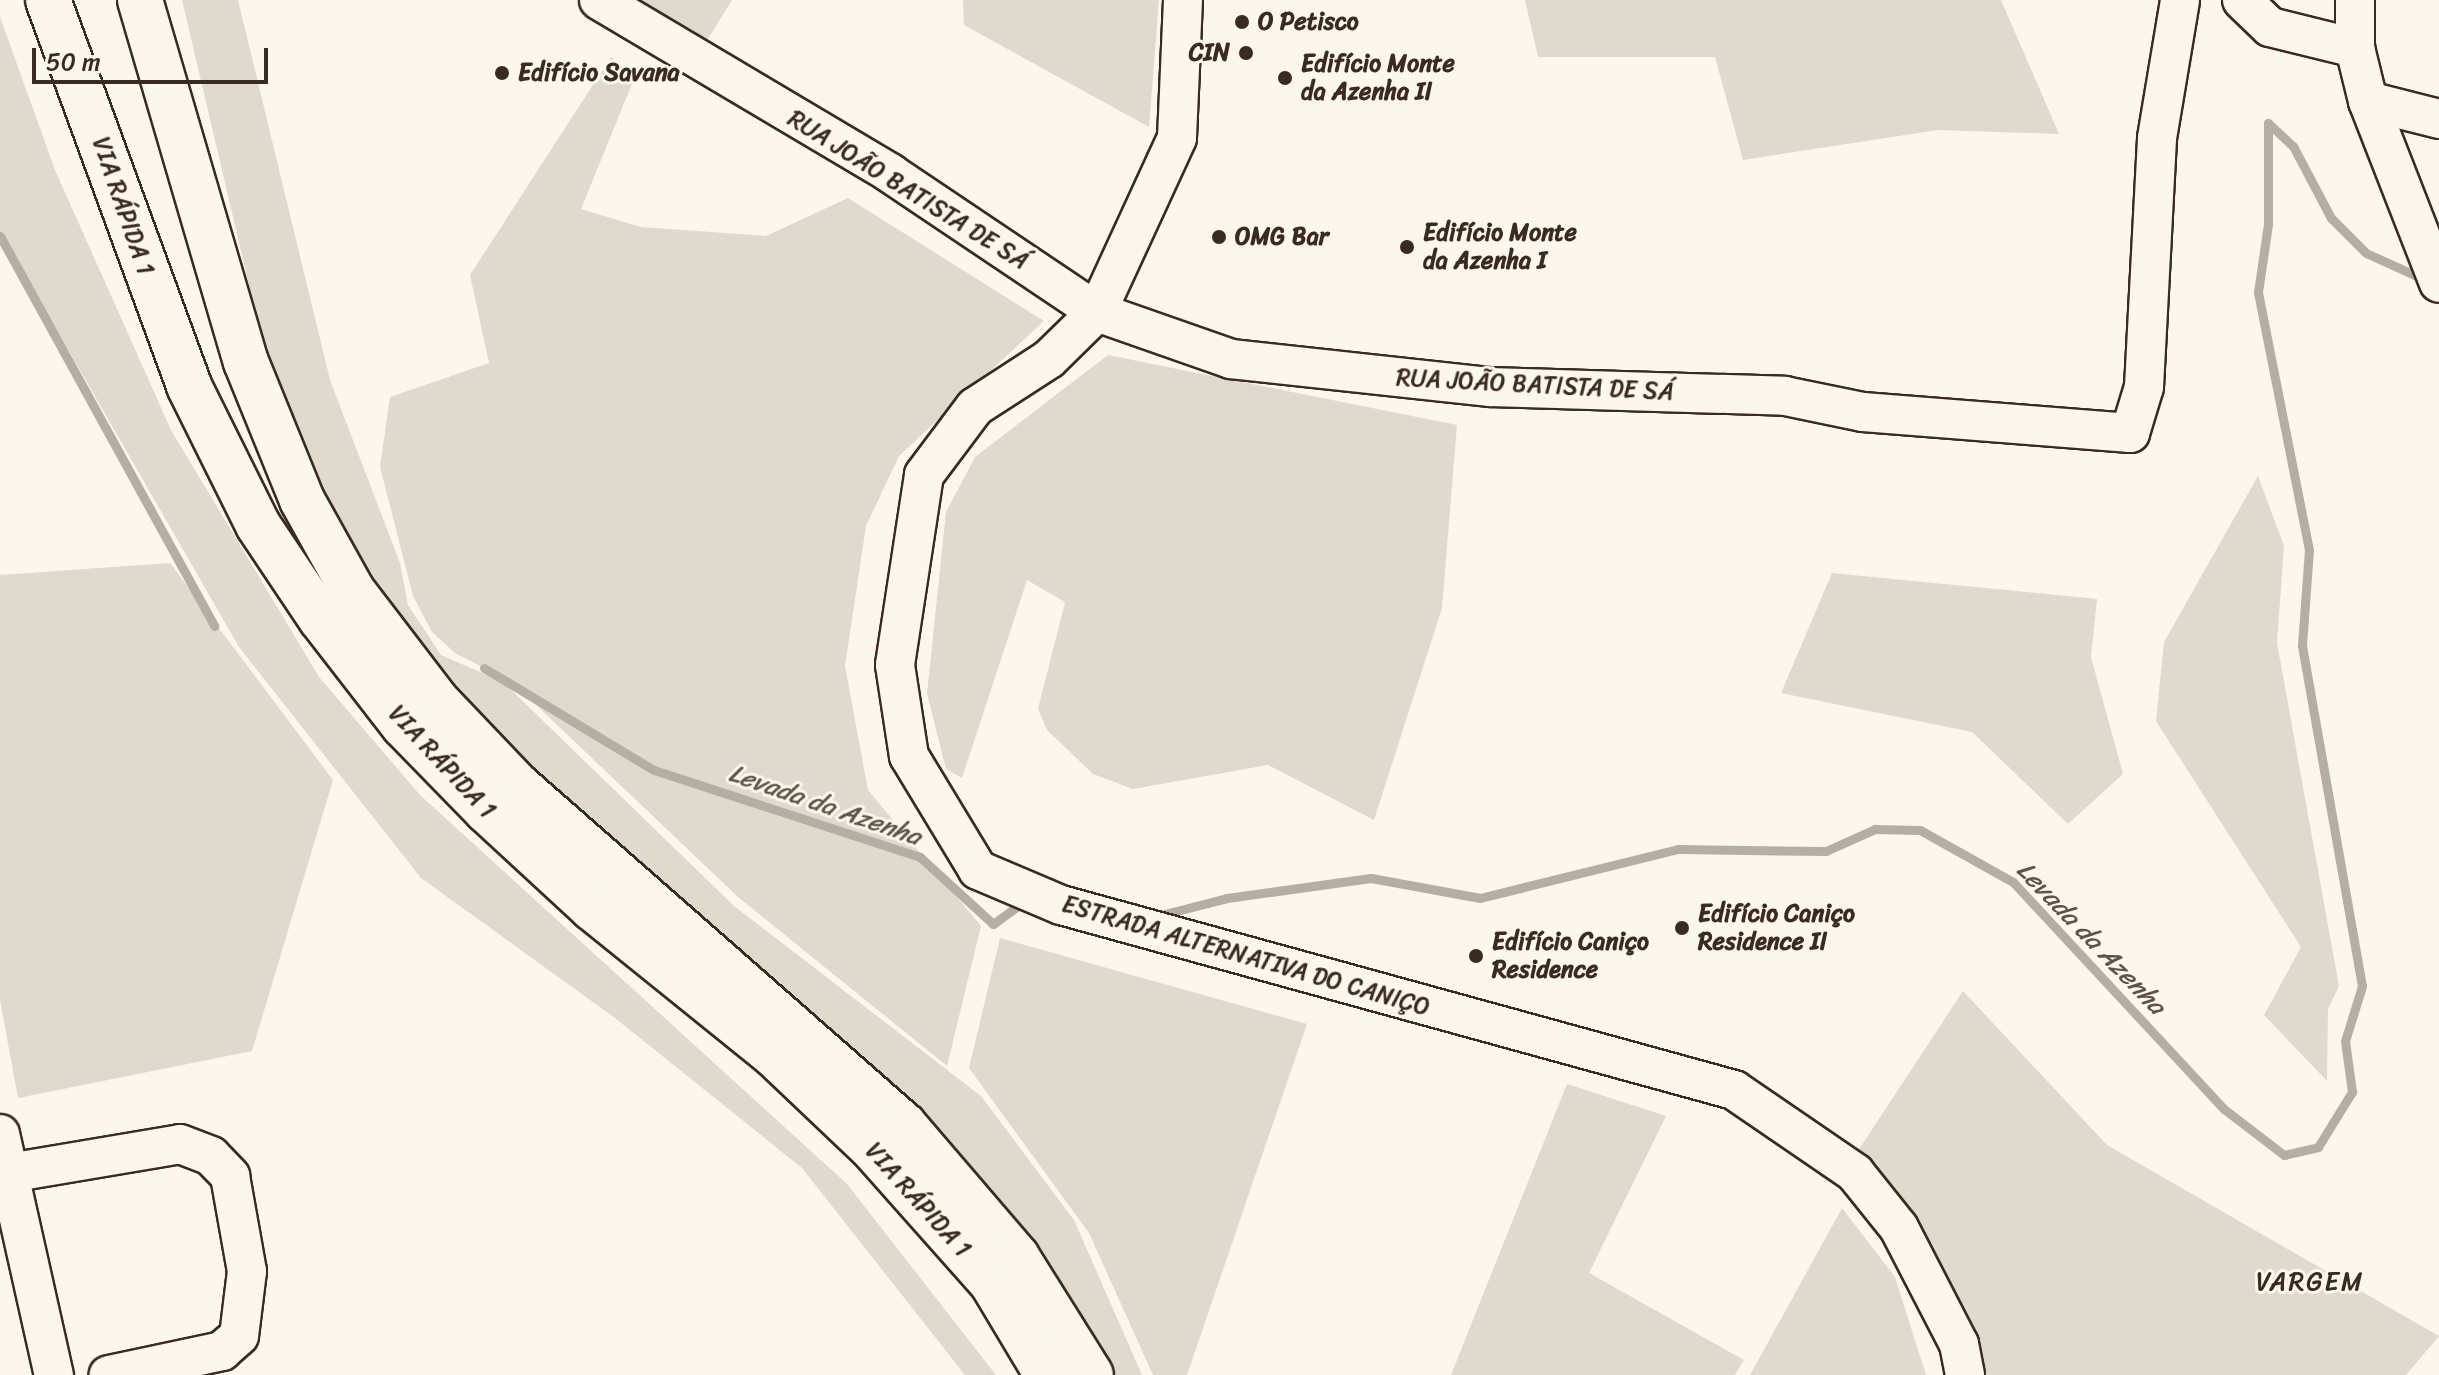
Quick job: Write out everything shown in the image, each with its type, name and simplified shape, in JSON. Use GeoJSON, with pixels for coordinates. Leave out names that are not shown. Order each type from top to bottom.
{"type":"FeatureCollection","features":[{"type":"Feature","properties":{"kind":"highway","name":"VIA RÁPIDA 1"},"geometry":{"type":"LineString","coordinates":[[48,0],[189,386],[258,525],[321,619],[404,726],[487,811],[592,908],[773,1054],[874,1150],[992,1283],[1047,1375]]}},
{"type":"Feature","properties":{"kind":"highway","name":"VIA RÁPIDA 1"},"geometry":{"type":"LineString","coordinates":[[140,0],[246,362],[302,500],[352,590],[436,700],[518,786],[904,1125],[1017,1257],[1091,1375]]}},
{"type":"Feature","properties":{"kind":"street","name":"RUA JOÃO BATISTA DE SÁ"},"geometry":{"type":"LineString","coordinates":[[599,0],[890,173],[1097,312],[1231,359],[1490,387],[1785,396],[1863,412],[2130,433],[2144,387],[2157,138],[2180,0]]}},
{"type":"Feature","properties":{"kind":"street","name":"ESTRADA ALTERNATIVA DO CANIÇO"},"geometry":{"type":"LineString","coordinates":[[1183,0],[1177,138],[1097,312],[1049,359],[975,407],[924,475],[895,665],[909,756],[978,870],[1061,905],[1734,1090],[1855,1173],[1899,1228],[1959,1344],[1965,1375]]}},
{"type":"Feature","properties":{"kind":"street"},"geometry":{"type":"LineString","coordinates":[[2242,0],[2270,27],[2287,16],[2355,48]]}},
{"type":"Feature","properties":{"kind":"street"},"geometry":{"type":"LineString","coordinates":[[2355,0],[2355,48],[2368,101],[2439,283]]}},
{"type":"Feature","properties":{"kind":"street"},"geometry":{"type":"LineString","coordinates":[[2368,101],[2439,119]]}},
{"type":"Feature","properties":{"kind":"street"},"geometry":{"type":"LineString","coordinates":[[0,1134],[54,1375]]}},
{"type":"Feature","properties":{"kind":"street"},"geometry":{"type":"LineString","coordinates":[[9,1173],[180,1144],[211,1156],[230,1176],[247,1271],[239,1336],[222,1351],[109,1375]]}},
{"type":"Feature","properties":{"kind":"shaded area"},"geometry":{"type":"Polygon","coordinates":[[[182,0],[238,0],[330,380],[400,563],[408,605],[441,655],[503,682],[734,906],[981,1096],[1074,1220],[1142,1375],[1111,1375],[423,659],[335,522],[265,353],[182,0]]]}},
{"type":"Feature","properties":{"kind":"shaded area"},"geometry":{"type":"Polygon","coordinates":[[[633,0],[732,0],[703,47],[633,0]]]}},
{"type":"Feature","properties":{"kind":"shaded area"},"geometry":{"type":"Polygon","coordinates":[[[963,0],[1159,0],[1149,127],[964,25],[963,0]]]}},
{"type":"Feature","properties":{"kind":"shaded area"},"geometry":{"type":"Polygon","coordinates":[[[1525,0],[2001,0],[2059,134],[1938,130],[1743,160],[1715,57],[1538,57],[1525,0]]]}},
{"type":"Feature","properties":{"kind":"shaded area"},"geometry":{"type":"Polygon","coordinates":[[[0,17],[55,170],[171,430],[319,677],[420,795],[847,1184],[996,1375],[965,1375],[802,1168],[615,1018],[421,878],[239,647],[0,231],[0,17]]]}},
{"type":"Feature","properties":{"kind":"shaded area"},"geometry":{"type":"Polygon","coordinates":[[[611,57],[634,79],[581,209],[641,227],[766,236],[848,198],[1044,321],[899,456],[866,526],[845,666],[868,790],[981,926],[947,1066],[738,897],[512,682],[455,653],[432,632],[413,596],[380,467],[390,397],[489,363],[470,275],[611,57]]]}},
{"type":"Feature","properties":{"kind":"shaded area"},"geometry":{"type":"Polygon","coordinates":[[[1108,355],[1457,425],[1442,608],[1374,820],[1268,765],[1133,789],[1093,774],[1047,730],[1038,709],[1065,602],[1027,580],[962,778],[946,769],[927,694],[946,512],[975,457],[1108,355]]]}},
{"type":"Feature","properties":{"kind":"shaded area"},"geometry":{"type":"Polygon","coordinates":[[[2258,476],[2284,546],[2277,643],[2339,986],[2328,1009],[2327,1081],[2264,1015],[2301,947],[2156,721],[2164,642],[2258,476]]]}},
{"type":"Feature","properties":{"kind":"shaded area"},"geometry":{"type":"Polygon","coordinates":[[[170,563],[333,780],[252,1051],[18,1098],[0,1000],[0,575],[170,563]]]}},
{"type":"Feature","properties":{"kind":"shaded area"},"geometry":{"type":"Polygon","coordinates":[[[1832,573],[2097,599],[2091,657],[2123,774],[2068,824],[1972,732],[1781,693],[1832,573]]]}},
{"type":"Feature","properties":{"kind":"shaded area"},"geometry":{"type":"Polygon","coordinates":[[[1000,938],[1307,1024],[1187,1375],[1153,1375],[1089,1233],[969,1068],[1000,938]]]}},
{"type":"Feature","properties":{"kind":"shaded area"},"geometry":{"type":"Polygon","coordinates":[[[1963,991],[2107,1145],[2439,1336],[2406,1375],[1981,1375],[1852,1160],[1963,991]]]}},
{"type":"Feature","properties":{"kind":"shaded area"},"geometry":{"type":"Polygon","coordinates":[[[1567,1084],[1666,1116],[1589,1273],[1744,1360],[1735,1375],[1451,1375],[1567,1084]]]}},
{"type":"Feature","properties":{"kind":"shaded area"},"geometry":{"type":"Polygon","coordinates":[[[1842,1208],[1895,1277],[1926,1375],[1750,1375],[1842,1208]]]}},
{"type":"Feature","properties":{"kind":"waterway","name":"Levada da Azenha"},"geometry":{"type":"LineString","coordinates":[[1157,916],[1227,898],[1371,878],[1480,898],[1678,849],[1826,851],[1875,829],[1920,830],[2013,882],[2224,1109],[2284,1155],[2318,1147],[2352,1092],[2345,1041],[2362,986],[2302,645],[2309,550],[2258,292],[2268,224],[2268,123],[2293,146],[2331,218],[2366,253],[2417,276]]}},
{"type":"Feature","properties":{"kind":"waterway"},"geometry":{"type":"LineString","coordinates":[[0,236],[214,626]]}},
{"type":"Feature","properties":{"kind":"waterway","name":"Levada da Azenha"},"geometry":{"type":"LineString","coordinates":[[484,668],[654,770],[920,857],[993,924],[1025,901]]}},
{"type":"Feature","properties":{"kind":"place","name":"O Petisco"},"geometry":{"type":"Point","coordinates":[1242,22]}},
{"type":"Feature","properties":{"kind":"place","name":"CIN"},"geometry":{"type":"Point","coordinates":[1246,53]}},
{"type":"Feature","properties":{"kind":"place","name":"Edifício Savana"},"geometry":{"type":"Point","coordinates":[502,73]}},
{"type":"Feature","properties":{"kind":"place","name":"Edifício Monte da Azenha II"},"geometry":{"type":"Point","coordinates":[1285,78]}},
{"type":"Feature","properties":{"kind":"place","name":"OMG Bar"},"geometry":{"type":"Point","coordinates":[1219,237]}},
{"type":"Feature","properties":{"kind":"place","name":"Edifício Monte da Azenha I"},"geometry":{"type":"Point","coordinates":[1407,247]}},
{"type":"Feature","properties":{"kind":"place","name":"Edifício Caniço Residence II"},"geometry":{"type":"Point","coordinates":[1682,928]}},
{"type":"Feature","properties":{"kind":"place","name":"Edifício Caniço Residence"},"geometry":{"type":"Point","coordinates":[1476,956]}},
{"type":"Feature","properties":{"kind":"district","name":"VARGEM"},"geometry":{"type":"Point","coordinates":[2310,1282]}}]}
